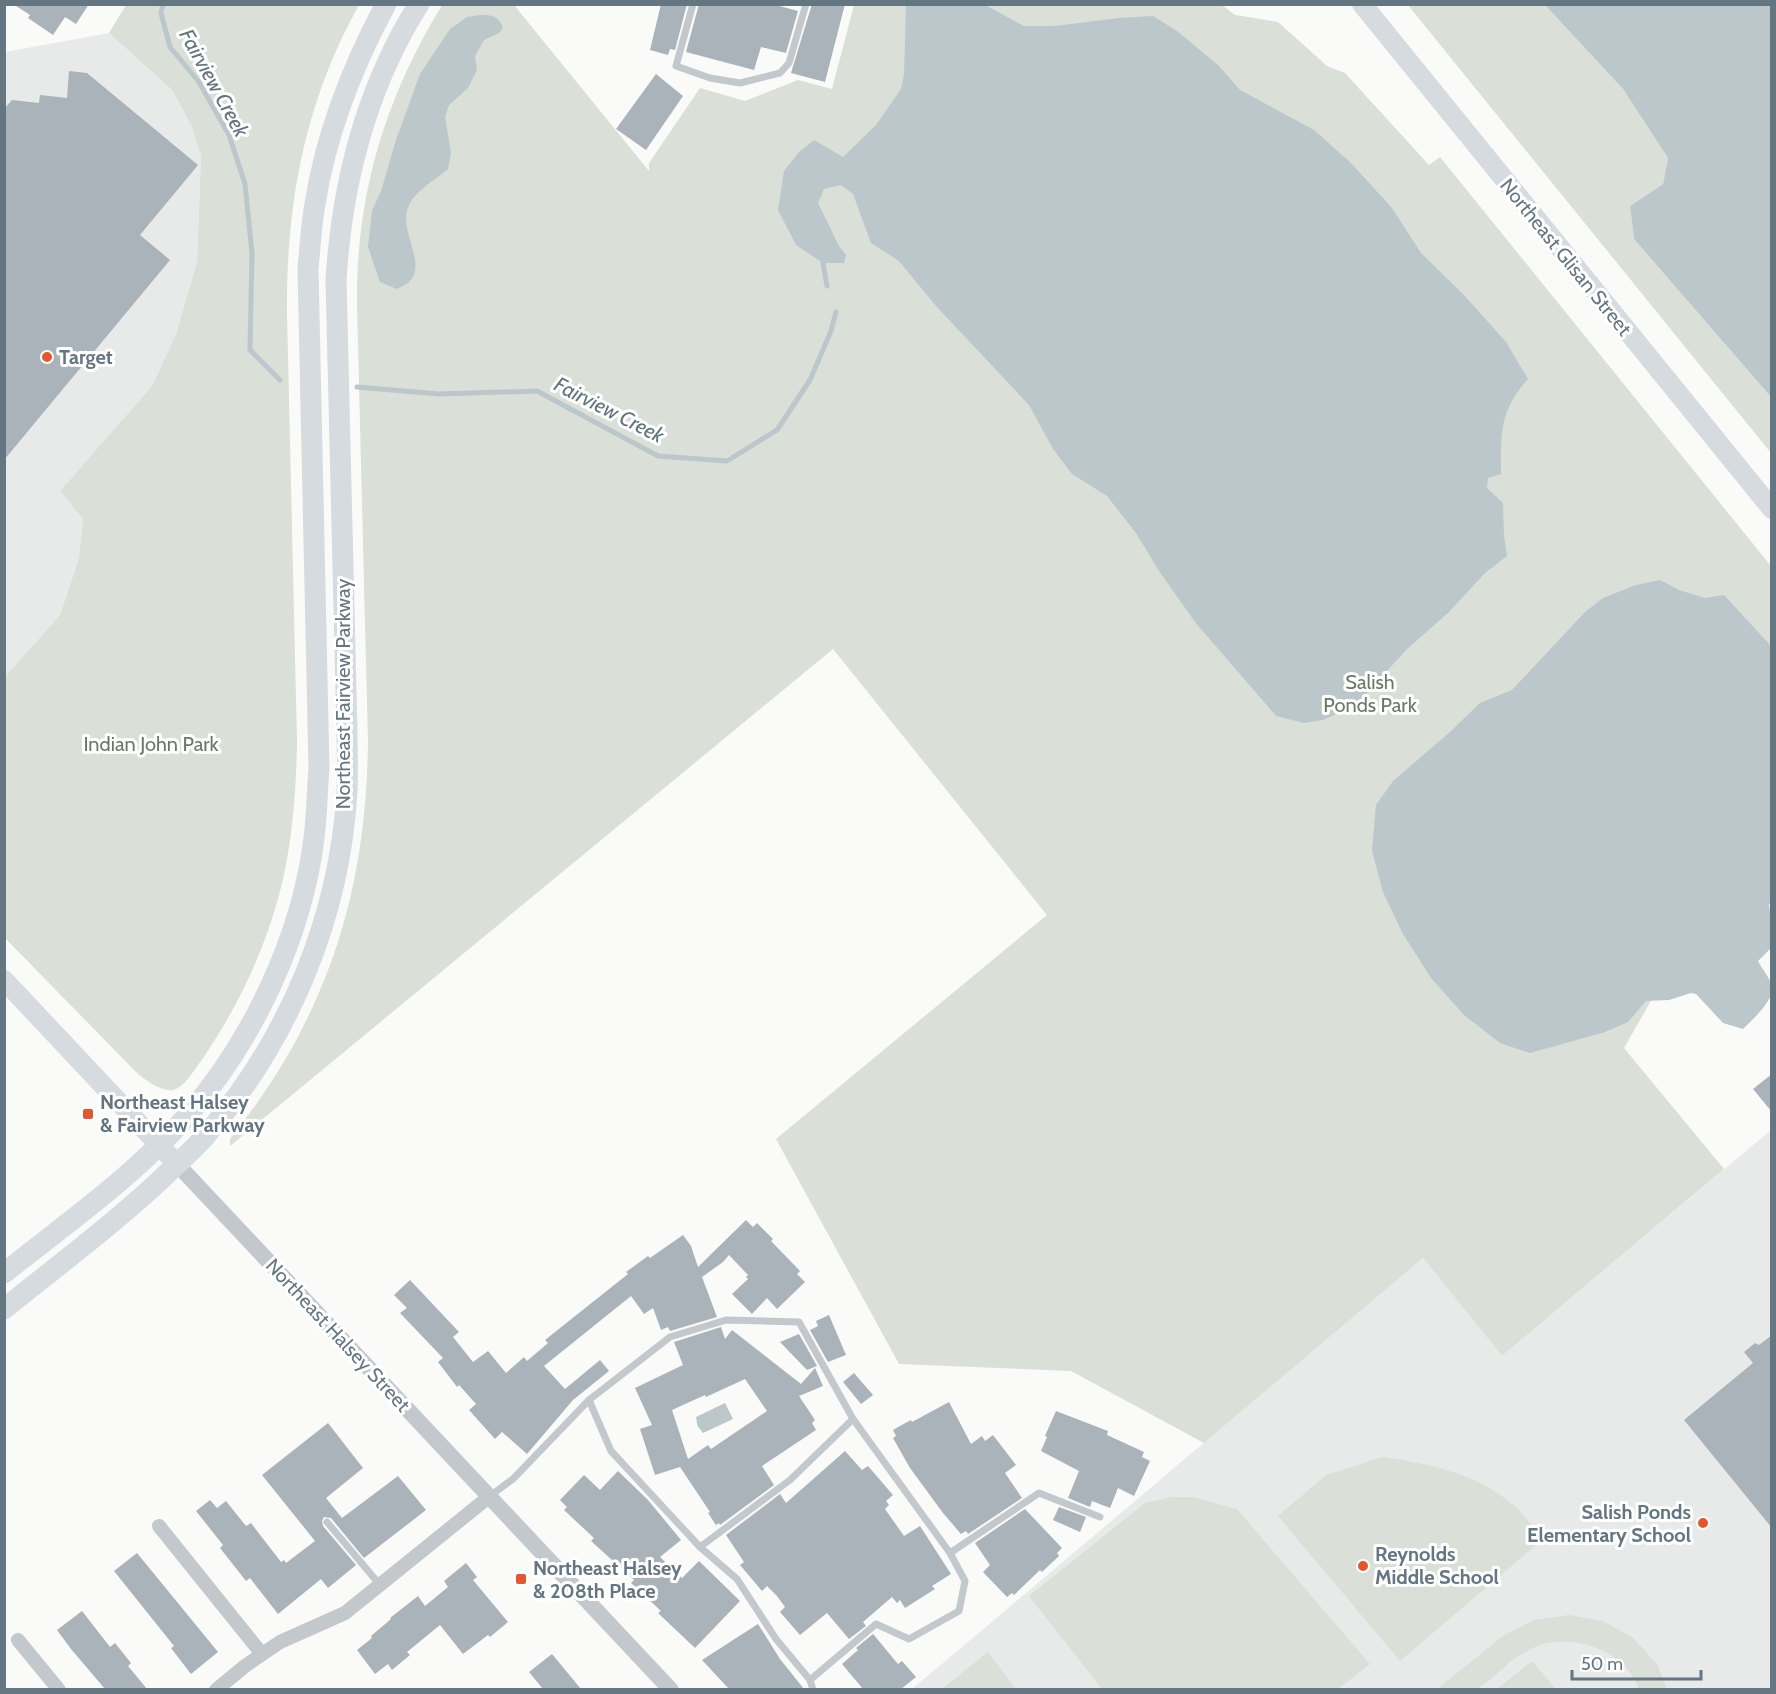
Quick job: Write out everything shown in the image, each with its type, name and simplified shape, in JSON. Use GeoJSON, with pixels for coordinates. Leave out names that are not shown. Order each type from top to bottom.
{"type":"FeatureCollection","features":[{"type":"Feature","properties":{"kind":"main road","name":"Northeast Fairview Parkway"},"geometry":{"type":"LineString","coordinates":[[4,1273],[129,1173],[187,1116],[226,1065],[251,1027],[279,967],[289,938],[311,858],[319,759],[309,258],[315,206],[332,132],[357,65],[386,4]]}},
{"type":"Feature","properties":{"kind":"main road","name":"Northeast Fairview Parkway"},"geometry":{"type":"LineString","coordinates":[[4,1309],[147,1194],[206,1136],[254,1073],[279,1030],[298,990],[316,942],[335,876],[347,792],[336,280],[339,236],[347,189],[363,126],[384,69],[419,4]]}},
{"type":"Feature","properties":{"kind":"main road","name":"Northeast Glisan Street"},"geometry":{"type":"LineString","coordinates":[[1362,4],[1772,509]]}},
{"type":"Feature","properties":{"kind":"main road","name":"Northeast Halsey Street"},"geometry":{"type":"LineString","coordinates":[[4,980],[177,1164]]}},
{"type":"Feature","properties":{"kind":"street","name":"Northeast Halsey Street"},"geometry":{"type":"LineString","coordinates":[[177,1164],[671,1689]]}},
{"type":"Feature","properties":{"kind":"street"},"geometry":{"type":"LineString","coordinates":[[216,1689],[280,1642],[345,1613],[490,1496]]}},
{"type":"Feature","properties":{"kind":"street"},"geometry":{"type":"LineString","coordinates":[[159,1526],[262,1654]]}},
{"type":"Feature","properties":{"kind":"street"},"geometry":{"type":"LineString","coordinates":[[18,1640],[59,1689]]}},
{"type":"Feature","properties":{"kind":"lane"},"geometry":{"type":"LineString","coordinates":[[693,4],[676,66],[710,78],[740,83],[780,73],[789,63],[806,4]]}},
{"type":"Feature","properties":{"kind":"lane"},"geometry":{"type":"LineString","coordinates":[[490,1496],[513,1479],[589,1400],[670,1337],[726,1320],[799,1322],[853,1419],[950,1553],[965,1581],[959,1611],[909,1639],[876,1624],[810,1680]]}},
{"type":"Feature","properties":{"kind":"lane"},"geometry":{"type":"LineString","coordinates":[[589,1400],[611,1451],[700,1547],[736,1579],[776,1639],[810,1680],[813,1689]]}},
{"type":"Feature","properties":{"kind":"lane"},"geometry":{"type":"LineString","coordinates":[[700,1547],[790,1480],[853,1419]]}},
{"type":"Feature","properties":{"kind":"lane"},"geometry":{"type":"LineString","coordinates":[[950,1553],[1039,1493],[1100,1517]]}},
{"type":"Feature","properties":{"kind":"lane"},"geometry":{"type":"LineString","coordinates":[[327,1522],[380,1585]]}},
{"type":"Feature","properties":{"kind":"shaded area"},"geometry":{"type":"Polygon","coordinates":[[[906,5],[985,5],[1024,26],[1055,26],[1153,16],[1177,31],[1219,66],[1240,90],[1314,130],[1351,163],[1392,208],[1421,253],[1464,295],[1506,342],[1528,379],[1507,413],[1502,435],[1501,474],[1488,478],[1487,488],[1503,503],[1507,556],[1485,573],[1448,613],[1407,649],[1356,705],[1323,720],[1304,723],[1276,716],[1195,622],[1159,571],[1136,533],[1107,496],[1072,474],[1053,449],[1029,405],[936,306],[899,261],[871,243],[853,194],[841,185],[824,189],[818,203],[839,246],[846,255],[844,263],[823,263],[796,245],[778,210],[784,171],[799,152],[814,140],[843,157],[876,125],[901,89],[904,75],[906,5]]]}},
{"type":"Feature","properties":{"kind":"shaded area"},"geometry":{"type":"Polygon","coordinates":[[[1545,5],[1771,5],[1771,397],[1634,239],[1630,206],[1663,184],[1668,158],[1623,89],[1545,5]]]}},
{"type":"Feature","properties":{"kind":"shaded area"},"geometry":{"type":"Polygon","coordinates":[[[480,15],[494,17],[503,28],[499,33],[484,40],[475,56],[477,70],[468,88],[449,105],[445,117],[451,153],[448,169],[418,193],[407,211],[406,221],[414,254],[414,275],[408,283],[397,289],[380,282],[368,247],[372,211],[381,191],[396,140],[420,74],[450,29],[467,17],[480,15]]]}},
{"type":"Feature","properties":{"kind":"shaded area"},"geometry":{"type":"Polygon","coordinates":[[[109,33],[172,90],[191,125],[201,154],[197,262],[176,334],[152,386],[60,491],[83,519],[79,558],[60,615],[5,677],[5,52],[109,33]]]}},
{"type":"Feature","properties":{"kind":"shaded area"},"geometry":{"type":"Polygon","coordinates":[[[1660,580],[1679,590],[1705,598],[1724,595],[1771,646],[1772,901],[1769,905],[1772,947],[1758,961],[1771,983],[1772,991],[1762,1009],[1743,1029],[1723,1023],[1696,994],[1691,993],[1669,1000],[1646,1001],[1628,1022],[1605,1032],[1530,1053],[1500,1043],[1464,1015],[1431,978],[1403,934],[1383,892],[1372,851],[1376,805],[1393,781],[1480,703],[1512,690],[1585,612],[1603,598],[1636,585],[1660,580]]]}},
{"type":"Feature","properties":{"kind":"shaded area","name":"Reynolds Middle School"},"geometry":{"type":"Polygon","coordinates":[[[1771,1130],[1771,1689],[911,1690],[1423,1258],[1502,1356],[1771,1130]]]}},
{"type":"Feature","properties":{"kind":"shaded area"},"geometry":{"type":"Polygon","coordinates":[[[725,1403],[733,1419],[703,1433],[696,1417],[725,1403]]]}},
{"type":"Feature","properties":{"kind":"green space","name":"Salish Ponds Park"},"geometry":{"type":"Polygon","coordinates":[[[1221,4],[1235,15],[1278,22],[1327,66],[1345,73],[1429,165],[1440,157],[1771,566],[1771,791],[1624,1048],[1724,1169],[1502,1356],[1423,1258],[1204,1443],[1071,1371],[899,1364],[776,1139],[1047,915],[833,649],[230,1146],[230,1139],[263,1094],[292,1048],[315,1001],[334,953],[349,904],[359,853],[368,743],[357,304],[358,263],[368,186],[378,148],[405,76],[442,5],[514,5],[649,171],[649,163],[700,88],[745,101],[798,80],[832,89],[854,5],[1221,4]]]}},
{"type":"Feature","properties":{"kind":"green space","name":"Indian John Park"},"geometry":{"type":"Polygon","coordinates":[[[126,5],[359,5],[340,41],[312,116],[302,154],[290,232],[287,313],[297,743],[289,845],[277,903],[251,974],[215,1040],[185,1082],[173,1090],[159,1087],[137,1073],[4,937],[5,677],[60,615],[79,558],[83,519],[60,491],[152,386],[176,334],[197,262],[201,155],[191,125],[172,90],[109,33],[126,5]]]}},
{"type":"Feature","properties":{"kind":"green space"},"geometry":{"type":"Polygon","coordinates":[[[1408,5],[1545,5],[1623,89],[1668,158],[1663,184],[1630,206],[1634,239],[1771,397],[1771,453],[1408,5]]]}},
{"type":"Feature","properties":{"kind":"green space"},"geometry":{"type":"Polygon","coordinates":[[[1383,1457],[1435,1467],[1467,1477],[1483,1485],[1498,1493],[1516,1508],[1542,1540],[1400,1661],[1278,1516],[1326,1475],[1383,1457]]]}},
{"type":"Feature","properties":{"kind":"green space"},"geometry":{"type":"Polygon","coordinates":[[[1172,1497],[1193,1497],[1237,1509],[1370,1664],[1338,1689],[1102,1689],[1029,1596],[1145,1503],[1172,1497]]]}},
{"type":"Feature","properties":{"kind":"green space"},"geometry":{"type":"Polygon","coordinates":[[[1569,1615],[1603,1621],[1633,1638],[1657,1664],[1667,1689],[1639,1689],[1633,1676],[1613,1656],[1586,1645],[1557,1642],[1540,1645],[1518,1656],[1474,1690],[1437,1689],[1503,1636],[1534,1620],[1569,1615]]]}},
{"type":"Feature","properties":{"kind":"green space"},"geometry":{"type":"Polygon","coordinates":[[[988,1652],[1016,1689],[942,1689],[988,1652]]]}},
{"type":"Feature","properties":{"kind":"green space"},"geometry":{"type":"Polygon","coordinates":[[[1532,1661],[1556,1689],[1497,1689],[1532,1661]]]}},
{"type":"Feature","properties":{"kind":"building"},"geometry":{"type":"Polygon","coordinates":[[[13,4],[89,4],[76,24],[65,17],[53,35],[28,18],[30,15],[13,4]]]}},
{"type":"Feature","properties":{"kind":"building"},"geometry":{"type":"Polygon","coordinates":[[[661,4],[687,4],[675,50],[670,49],[668,55],[650,50],[661,4]]]}},
{"type":"Feature","properties":{"kind":"building"},"geometry":{"type":"Polygon","coordinates":[[[699,4],[772,4],[798,11],[786,53],[761,47],[754,70],[686,52],[699,4]]]}},
{"type":"Feature","properties":{"kind":"building"},"geometry":{"type":"Polygon","coordinates":[[[812,4],[845,4],[825,82],[791,73],[812,4]]]}},
{"type":"Feature","properties":{"kind":"building","name":"Target"},"geometry":{"type":"Polygon","coordinates":[[[69,71],[87,73],[198,165],[140,235],[170,260],[4,460],[4,109],[12,100],[39,103],[40,95],[67,98],[69,71]]]}},
{"type":"Feature","properties":{"kind":"building"},"geometry":{"type":"Polygon","coordinates":[[[656,74],[683,96],[646,150],[616,129],[656,74]]]}},
{"type":"Feature","properties":{"kind":"building"},"geometry":{"type":"Polygon","coordinates":[[[1772,1074],[1772,1112],[1753,1089],[1772,1074]]]}},
{"type":"Feature","properties":{"kind":"building"},"geometry":{"type":"Polygon","coordinates":[[[746,1220],[753,1227],[757,1223],[773,1239],[771,1241],[800,1271],[797,1274],[805,1282],[777,1309],[767,1298],[752,1314],[732,1294],[748,1279],[746,1277],[748,1275],[729,1255],[702,1277],[717,1317],[670,1331],[668,1327],[661,1330],[653,1308],[644,1314],[631,1296],[544,1366],[565,1389],[600,1360],[609,1371],[573,1400],[527,1454],[502,1432],[495,1439],[469,1410],[476,1404],[459,1385],[457,1387],[438,1362],[443,1358],[400,1313],[407,1308],[394,1295],[410,1280],[459,1332],[453,1337],[473,1362],[488,1351],[506,1373],[524,1357],[527,1361],[548,1343],[545,1340],[648,1256],[650,1258],[683,1235],[691,1246],[698,1267],[746,1220]]]}},
{"type":"Feature","properties":{"kind":"building"},"geometry":{"type":"Polygon","coordinates":[[[829,1315],[846,1355],[828,1362],[810,1330],[818,1326],[816,1321],[829,1315]]]}},
{"type":"Feature","properties":{"kind":"building"},"geometry":{"type":"Polygon","coordinates":[[[721,1327],[725,1339],[732,1330],[801,1384],[815,1368],[823,1386],[799,1396],[815,1420],[812,1423],[816,1430],[762,1466],[774,1485],[720,1525],[719,1523],[716,1525],[680,1467],[655,1475],[640,1429],[652,1425],[635,1388],[683,1365],[674,1342],[721,1327]],[[745,1379],[672,1410],[688,1459],[708,1445],[711,1449],[767,1411],[745,1379]]]}},
{"type":"Feature","properties":{"kind":"building"},"geometry":{"type":"Polygon","coordinates":[[[799,1334],[817,1366],[807,1370],[780,1342],[799,1334]]]}},
{"type":"Feature","properties":{"kind":"building"},"geometry":{"type":"Polygon","coordinates":[[[1772,1335],[1772,1528],[1684,1420],[1753,1363],[1744,1352],[1755,1343],[1759,1345],[1772,1335]]]}},
{"type":"Feature","properties":{"kind":"building"},"geometry":{"type":"Polygon","coordinates":[[[854,1373],[873,1395],[861,1404],[843,1382],[854,1373]]]}},
{"type":"Feature","properties":{"kind":"building"},"geometry":{"type":"Polygon","coordinates":[[[949,1402],[971,1444],[982,1436],[985,1441],[993,1435],[1016,1465],[1005,1473],[1022,1498],[968,1534],[966,1531],[961,1534],[943,1513],[910,1468],[893,1438],[896,1436],[893,1430],[949,1402]]]}},
{"type":"Feature","properties":{"kind":"building"},"geometry":{"type":"Polygon","coordinates":[[[1056,1411],[1108,1431],[1107,1435],[1144,1452],[1142,1457],[1150,1461],[1134,1496],[1118,1488],[1110,1508],[1092,1501],[1090,1507],[1068,1498],[1079,1471],[1041,1451],[1056,1411]]]}},
{"type":"Feature","properties":{"kind":"building"},"geometry":{"type":"Polygon","coordinates":[[[328,1423],[363,1468],[326,1498],[342,1518],[398,1476],[426,1510],[364,1558],[331,1518],[324,1517],[323,1526],[356,1565],[328,1588],[321,1579],[278,1614],[250,1578],[246,1581],[220,1548],[223,1545],[196,1511],[210,1500],[217,1508],[226,1501],[246,1526],[251,1523],[281,1562],[284,1560],[286,1563],[315,1541],[262,1475],[328,1423]]]}},
{"type":"Feature","properties":{"kind":"building"},"geometry":{"type":"Polygon","coordinates":[[[845,1451],[862,1470],[868,1466],[893,1495],[886,1501],[889,1505],[885,1509],[904,1536],[920,1526],[951,1574],[932,1586],[935,1589],[905,1608],[900,1600],[897,1603],[892,1597],[863,1622],[866,1626],[849,1639],[827,1613],[800,1635],[780,1612],[785,1607],[777,1596],[767,1586],[762,1591],[740,1565],[744,1562],[726,1535],[780,1494],[786,1503],[845,1451]]]}},
{"type":"Feature","properties":{"kind":"building"},"geometry":{"type":"Polygon","coordinates":[[[618,1471],[648,1500],[681,1540],[660,1557],[682,1578],[699,1561],[740,1601],[695,1648],[658,1613],[661,1611],[631,1583],[634,1580],[591,1541],[594,1538],[564,1510],[567,1507],[560,1500],[584,1475],[600,1490],[618,1471]]]}},
{"type":"Feature","properties":{"kind":"building"},"geometry":{"type":"Polygon","coordinates":[[[1059,1507],[1086,1517],[1080,1532],[1053,1520],[1059,1507]]]}},
{"type":"Feature","properties":{"kind":"building"},"geometry":{"type":"Polygon","coordinates":[[[1025,1509],[1062,1548],[1057,1553],[1059,1556],[1042,1572],[1040,1570],[1014,1595],[1012,1593],[1007,1597],[983,1572],[990,1565],[975,1543],[1025,1509]]]}},
{"type":"Feature","properties":{"kind":"building"},"geometry":{"type":"Polygon","coordinates":[[[137,1553],[218,1652],[191,1674],[171,1648],[174,1646],[114,1571],[137,1553]]]}},
{"type":"Feature","properties":{"kind":"building"},"geometry":{"type":"Polygon","coordinates":[[[466,1563],[477,1577],[473,1580],[508,1622],[463,1654],[440,1625],[407,1652],[410,1655],[392,1670],[388,1664],[375,1674],[357,1650],[372,1638],[371,1636],[390,1618],[418,1596],[425,1606],[448,1587],[444,1581],[466,1563]]]}},
{"type":"Feature","properties":{"kind":"building"},"geometry":{"type":"Polygon","coordinates":[[[82,1611],[110,1647],[115,1643],[131,1663],[128,1666],[147,1689],[105,1689],[71,1649],[57,1630],[82,1611]]]}},
{"type":"Feature","properties":{"kind":"building"},"geometry":{"type":"Polygon","coordinates":[[[758,1624],[780,1659],[804,1689],[729,1689],[702,1660],[758,1624]]]}},
{"type":"Feature","properties":{"kind":"building"},"geometry":{"type":"Polygon","coordinates":[[[873,1634],[898,1664],[902,1661],[916,1677],[901,1689],[863,1689],[842,1664],[873,1634]]]}},
{"type":"Feature","properties":{"kind":"building"},"geometry":{"type":"Polygon","coordinates":[[[552,1654],[581,1689],[543,1689],[529,1672],[552,1654]]]}},
{"type":"Feature","properties":{"kind":"waterway","name":"Fairview Creek"},"geometry":{"type":"LineString","coordinates":[[163,4],[161,13],[170,47],[199,82],[229,135],[245,184],[252,253],[250,350],[280,380]]}},
{"type":"Feature","properties":{"kind":"waterway","name":"Fairview Creek"},"geometry":{"type":"LineString","coordinates":[[823,263],[827,286]]}},
{"type":"Feature","properties":{"kind":"waterway","name":"Fairview Creek"},"geometry":{"type":"LineString","coordinates":[[357,387],[439,394],[537,391],[658,456],[727,461],[777,430],[810,380],[831,331],[836,312]]}},
{"type":"Feature","properties":{"kind":"place","name":"Target"},"geometry":{"type":"Point","coordinates":[47,357]}},
{"type":"Feature","properties":{"kind":"place","name":"Northeast Halsey & Fairview Parkway"},"geometry":{"type":"Point","coordinates":[88,1114]}},
{"type":"Feature","properties":{"kind":"place","name":"Salish Ponds Elementary School"},"geometry":{"type":"Point","coordinates":[1703,1523]}},
{"type":"Feature","properties":{"kind":"place","name":"Reynolds Middle School"},"geometry":{"type":"Point","coordinates":[1363,1566]}},
{"type":"Feature","properties":{"kind":"place","name":"Northeast Halsey & 208th Place"},"geometry":{"type":"Point","coordinates":[521,1579]}}]}
